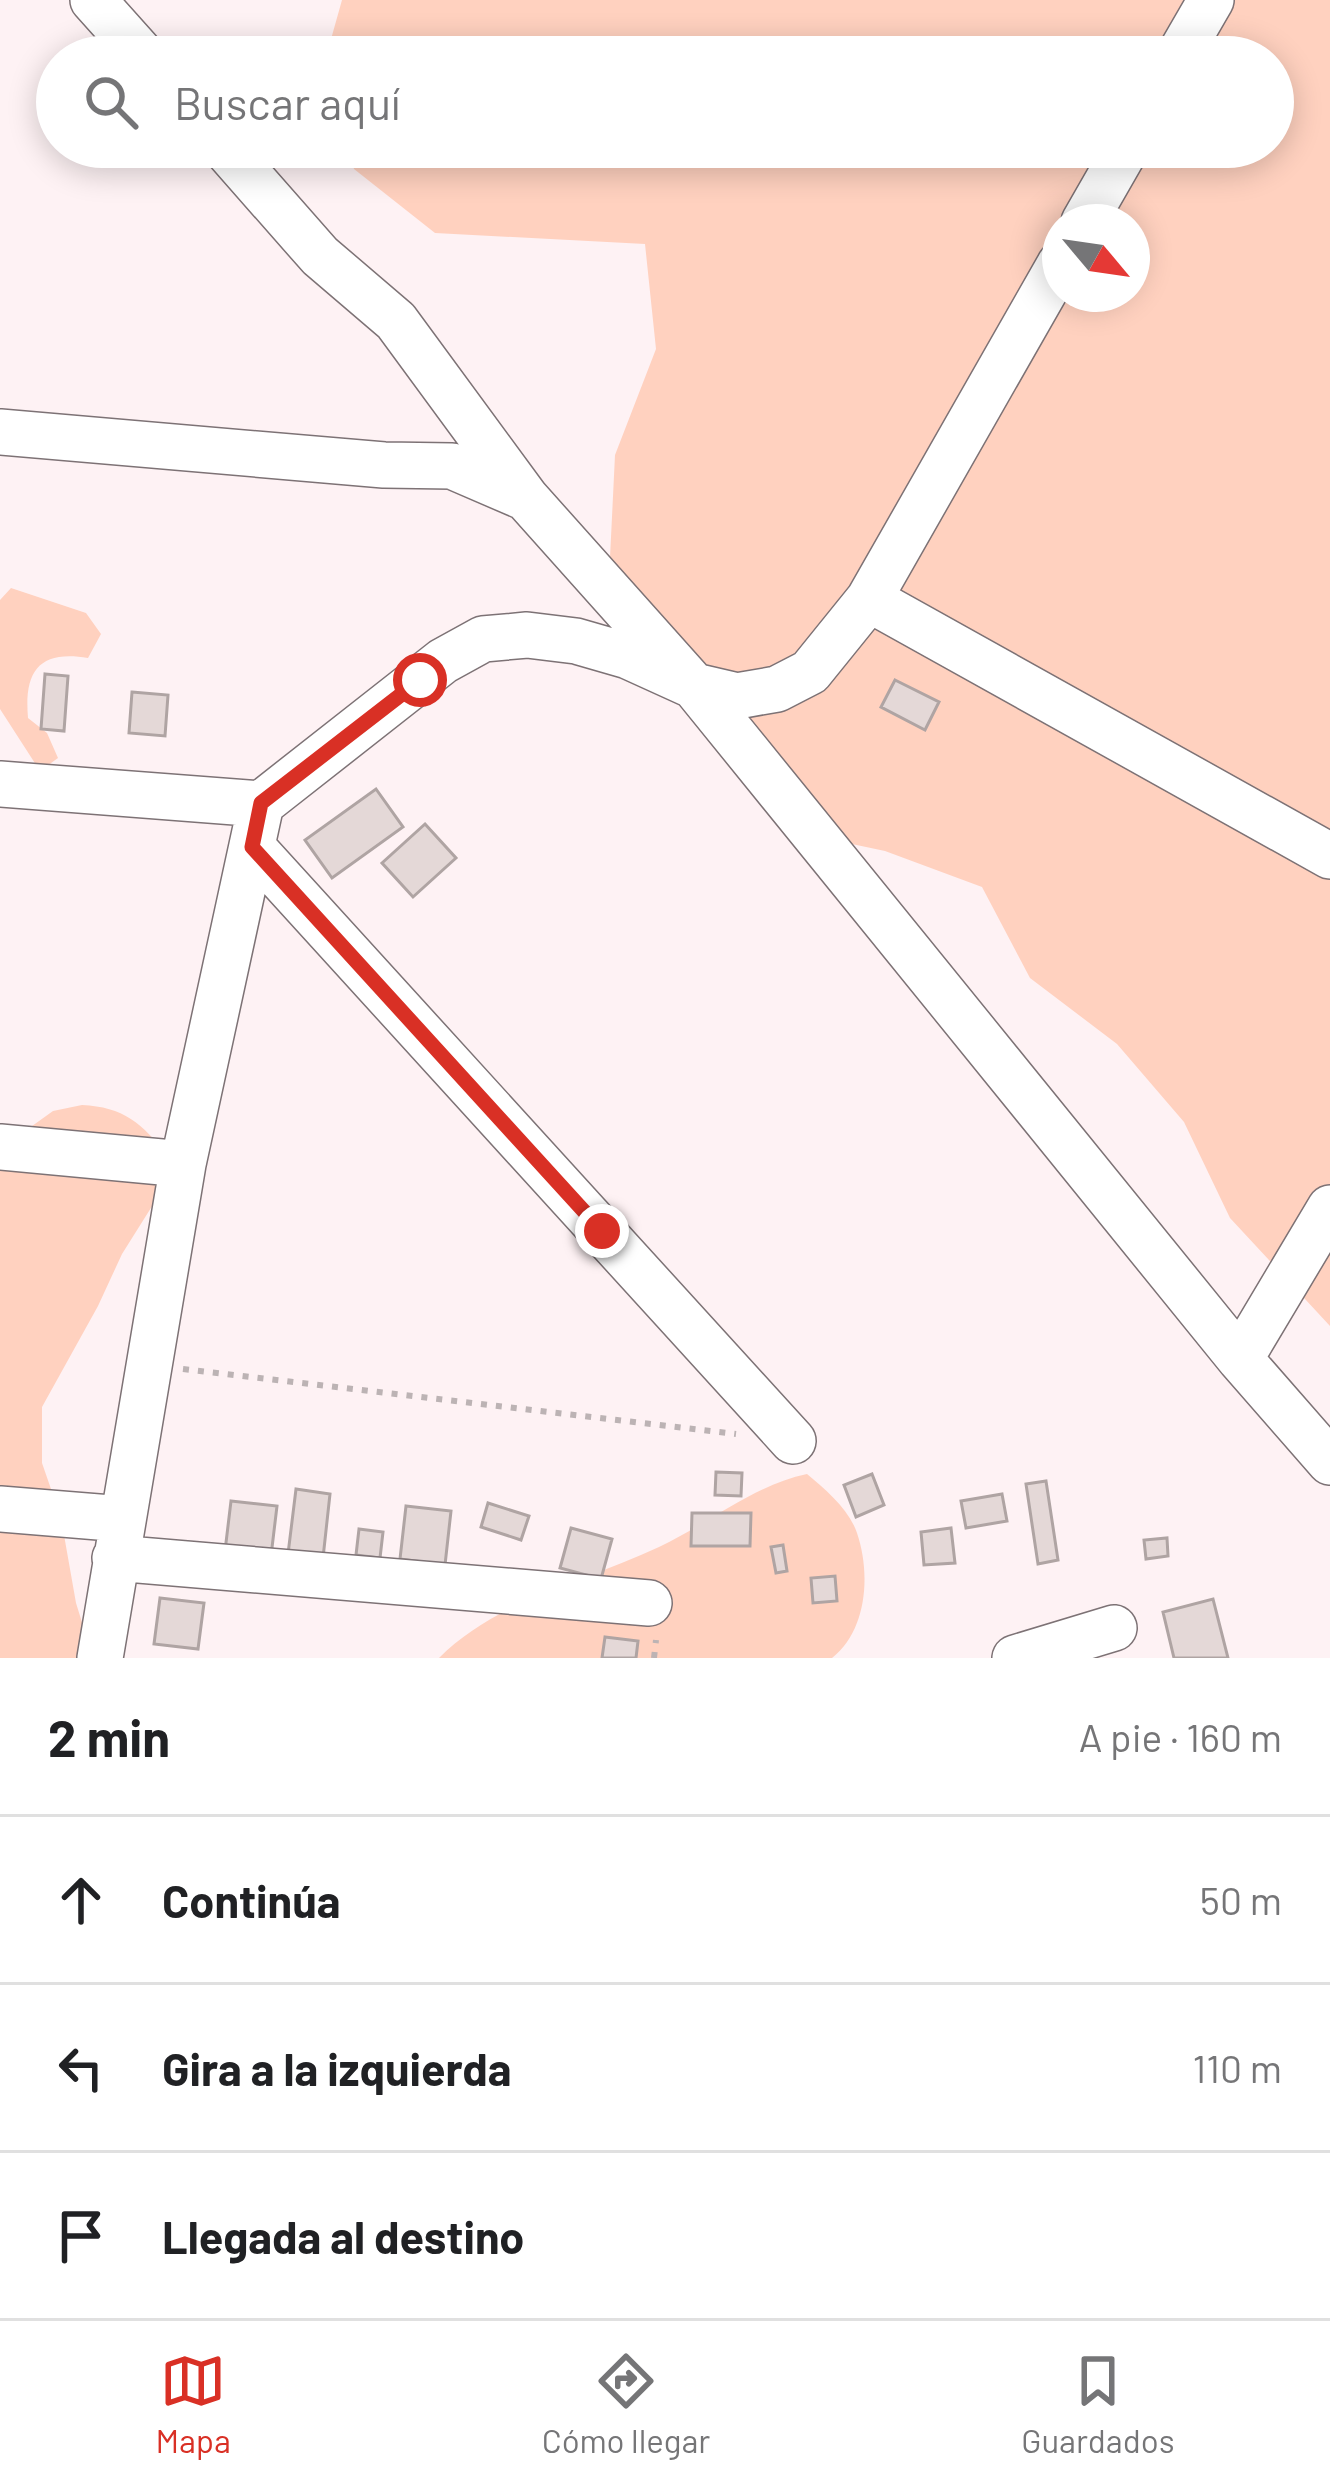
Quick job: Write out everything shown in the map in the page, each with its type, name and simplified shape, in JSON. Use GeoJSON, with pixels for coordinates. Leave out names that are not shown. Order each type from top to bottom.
{"type":"FeatureCollection","features":[{"type":"Feature","properties":{"kind":"street"},"geometry":{"type":"LineString","coordinates":[[93,0],[125,36]]}},
{"type":"Feature","properties":{"kind":"street"},"geometry":{"type":"LineString","coordinates":[[1190,36],[1211,0]]}},
{"type":"Feature","properties":{"kind":"street"},"geometry":{"type":"LineString","coordinates":[[242,168],[320,256],[396,321],[526,498],[694,686],[1240,1359],[1330,1462]]}},
{"type":"Feature","properties":{"kind":"street"},"geometry":{"type":"LineString","coordinates":[[1094,204],[1115,168]]}},
{"type":"Feature","properties":{"kind":"street"},"geometry":{"type":"LineString","coordinates":[[100,1658],[183,1164],[256,825],[443,661],[483,639],[526,634],[576,641],[628,656],[694,686],[736,696],[777,689],[810,672],[869,598],[1042,295]]}},
{"type":"Feature","properties":{"kind":"street"},"geometry":{"type":"LineString","coordinates":[[0,432],[384,465],[452,466],[526,498]]}},
{"type":"Feature","properties":{"kind":"street"},"geometry":{"type":"LineString","coordinates":[[869,598],[1330,856]]}},
{"type":"Feature","properties":{"kind":"street"},"geometry":{"type":"LineString","coordinates":[[0,784],[256,825],[793,1441]]}},
{"type":"Feature","properties":{"kind":"street"},"geometry":{"type":"LineString","coordinates":[[0,1147],[183,1164]]}},
{"type":"Feature","properties":{"kind":"street"},"geometry":{"type":"LineString","coordinates":[[1240,1359],[1330,1208]]}},
{"type":"Feature","properties":{"kind":"street"},"geometry":{"type":"LineString","coordinates":[[0,1509],[119,1538],[649,1603]]}},
{"type":"Feature","properties":{"kind":"street"},"geometry":{"type":"LineString","coordinates":[[1015,1658],[1114,1628]]}},
{"type":"Feature","properties":{"kind":"path"},"geometry":{"type":"LineString","coordinates":[[149,1365],[793,1441]]}},
{"type":"Feature","properties":{"kind":"shaded area"},"geometry":{"type":"Polygon","coordinates":[[[342,0],[1330,0],[1330,1326],[1230,1218],[1184,1122],[1117,1044],[1030,978],[982,887],[885,851],[781,829],[664,652],[610,558],[615,455],[656,349],[645,244],[435,233],[354,168],[1294,168],[1294,36],[332,36],[342,0]]]}},
{"type":"Feature","properties":{"kind":"shaded area"},"geometry":{"type":"Polygon","coordinates":[[[11,588],[86,613],[101,634],[88,658],[57,657],[32,676],[28,718],[47,733],[58,758],[40,771],[0,709],[0,600],[11,588]]]}},
{"type":"Feature","properties":{"kind":"shaded area"},"geometry":{"type":"Polygon","coordinates":[[[82,1105],[121,1113],[149,1134],[167,1156],[166,1184],[122,1254],[42,1407],[42,1463],[61,1518],[76,1603],[93,1658],[0,1658],[0,1149],[53,1111],[82,1105]]]}},
{"type":"Feature","properties":{"kind":"shaded area"},"geometry":{"type":"Polygon","coordinates":[[[807,1474],[848,1516],[864,1566],[859,1617],[844,1647],[832,1658],[439,1658],[515,1606],[659,1547],[750,1496],[807,1474]]]}},
{"type":"Feature","properties":{"kind":"building"},"geometry":{"type":"Polygon","coordinates":[[[45,674],[68,676],[64,731],[41,729],[45,674]]]}},
{"type":"Feature","properties":{"kind":"building"},"geometry":{"type":"Polygon","coordinates":[[[895,680],[939,702],[925,730],[881,707],[895,680]]]}},
{"type":"Feature","properties":{"kind":"building"},"geometry":{"type":"Polygon","coordinates":[[[132,692],[168,695],[165,736],[129,733],[132,692]]]}},
{"type":"Feature","properties":{"kind":"building"},"geometry":{"type":"Polygon","coordinates":[[[376,789],[403,827],[332,878],[305,840],[376,789]]]}},
{"type":"Feature","properties":{"kind":"building"},"geometry":{"type":"Polygon","coordinates":[[[425,824],[456,858],[413,897],[382,863],[425,824]]]}},
{"type":"Feature","properties":{"kind":"building"},"geometry":{"type":"Polygon","coordinates":[[[716,1472],[742,1473],[741,1496],[715,1495],[716,1472]]]}},
{"type":"Feature","properties":{"kind":"building"},"geometry":{"type":"Polygon","coordinates":[[[872,1474],[884,1505],[856,1517],[844,1485],[872,1474]]]}},
{"type":"Feature","properties":{"kind":"building"},"geometry":{"type":"Polygon","coordinates":[[[1046,1481],[1058,1560],[1038,1564],[1026,1484],[1046,1481]]]}},
{"type":"Feature","properties":{"kind":"building"},"geometry":{"type":"Polygon","coordinates":[[[296,1489],[330,1494],[323,1558],[288,1554],[296,1489]]]}},
{"type":"Feature","properties":{"kind":"building"},"geometry":{"type":"Polygon","coordinates":[[[1002,1494],[1007,1521],[966,1528],[961,1501],[1002,1494]]]}},
{"type":"Feature","properties":{"kind":"building"},"geometry":{"type":"Polygon","coordinates":[[[231,1501],[277,1506],[271,1556],[225,1551],[231,1501]]]}},
{"type":"Feature","properties":{"kind":"building"},"geometry":{"type":"Polygon","coordinates":[[[488,1503],[529,1516],[521,1540],[481,1527],[488,1503]]]}},
{"type":"Feature","properties":{"kind":"building"},"geometry":{"type":"Polygon","coordinates":[[[406,1506],[451,1511],[445,1565],[400,1559],[406,1506]]]}},
{"type":"Feature","properties":{"kind":"building"},"geometry":{"type":"Polygon","coordinates":[[[692,1513],[751,1513],[750,1546],[691,1546],[692,1513]]]}},
{"type":"Feature","properties":{"kind":"building"},"geometry":{"type":"Polygon","coordinates":[[[571,1528],[612,1539],[601,1579],[560,1568],[571,1528]]]}},
{"type":"Feature","properties":{"kind":"building"},"geometry":{"type":"Polygon","coordinates":[[[951,1528],[955,1563],[924,1565],[921,1532],[951,1528]]]}},
{"type":"Feature","properties":{"kind":"building"},"geometry":{"type":"Polygon","coordinates":[[[359,1529],[383,1532],[380,1558],[356,1555],[359,1529]]]}},
{"type":"Feature","properties":{"kind":"building"},"geometry":{"type":"Polygon","coordinates":[[[1167,1538],[1168,1556],[1146,1559],[1144,1540],[1167,1538]]]}},
{"type":"Feature","properties":{"kind":"building"},"geometry":{"type":"Polygon","coordinates":[[[783,1545],[787,1571],[776,1573],[771,1547],[783,1545]]]}},
{"type":"Feature","properties":{"kind":"building"},"geometry":{"type":"Polygon","coordinates":[[[835,1576],[837,1601],[813,1603],[811,1578],[835,1576]]]}},
{"type":"Feature","properties":{"kind":"building"},"geometry":{"type":"Polygon","coordinates":[[[160,1598],[204,1603],[198,1649],[154,1644],[160,1598]]]}},
{"type":"Feature","properties":{"kind":"building"},"geometry":{"type":"Polygon","coordinates":[[[1213,1599],[1228,1658],[1174,1658],[1163,1612],[1213,1599]]]}},
{"type":"Feature","properties":{"kind":"building"},"geometry":{"type":"Polygon","coordinates":[[[605,1637],[638,1641],[636,1658],[602,1658],[605,1637]]]}},
{"type":"Feature","properties":{"kind":"route"},"geometry":{"type":"LineString","coordinates":[[420,680],[261,803],[252,847],[602,1231]]}}]}
